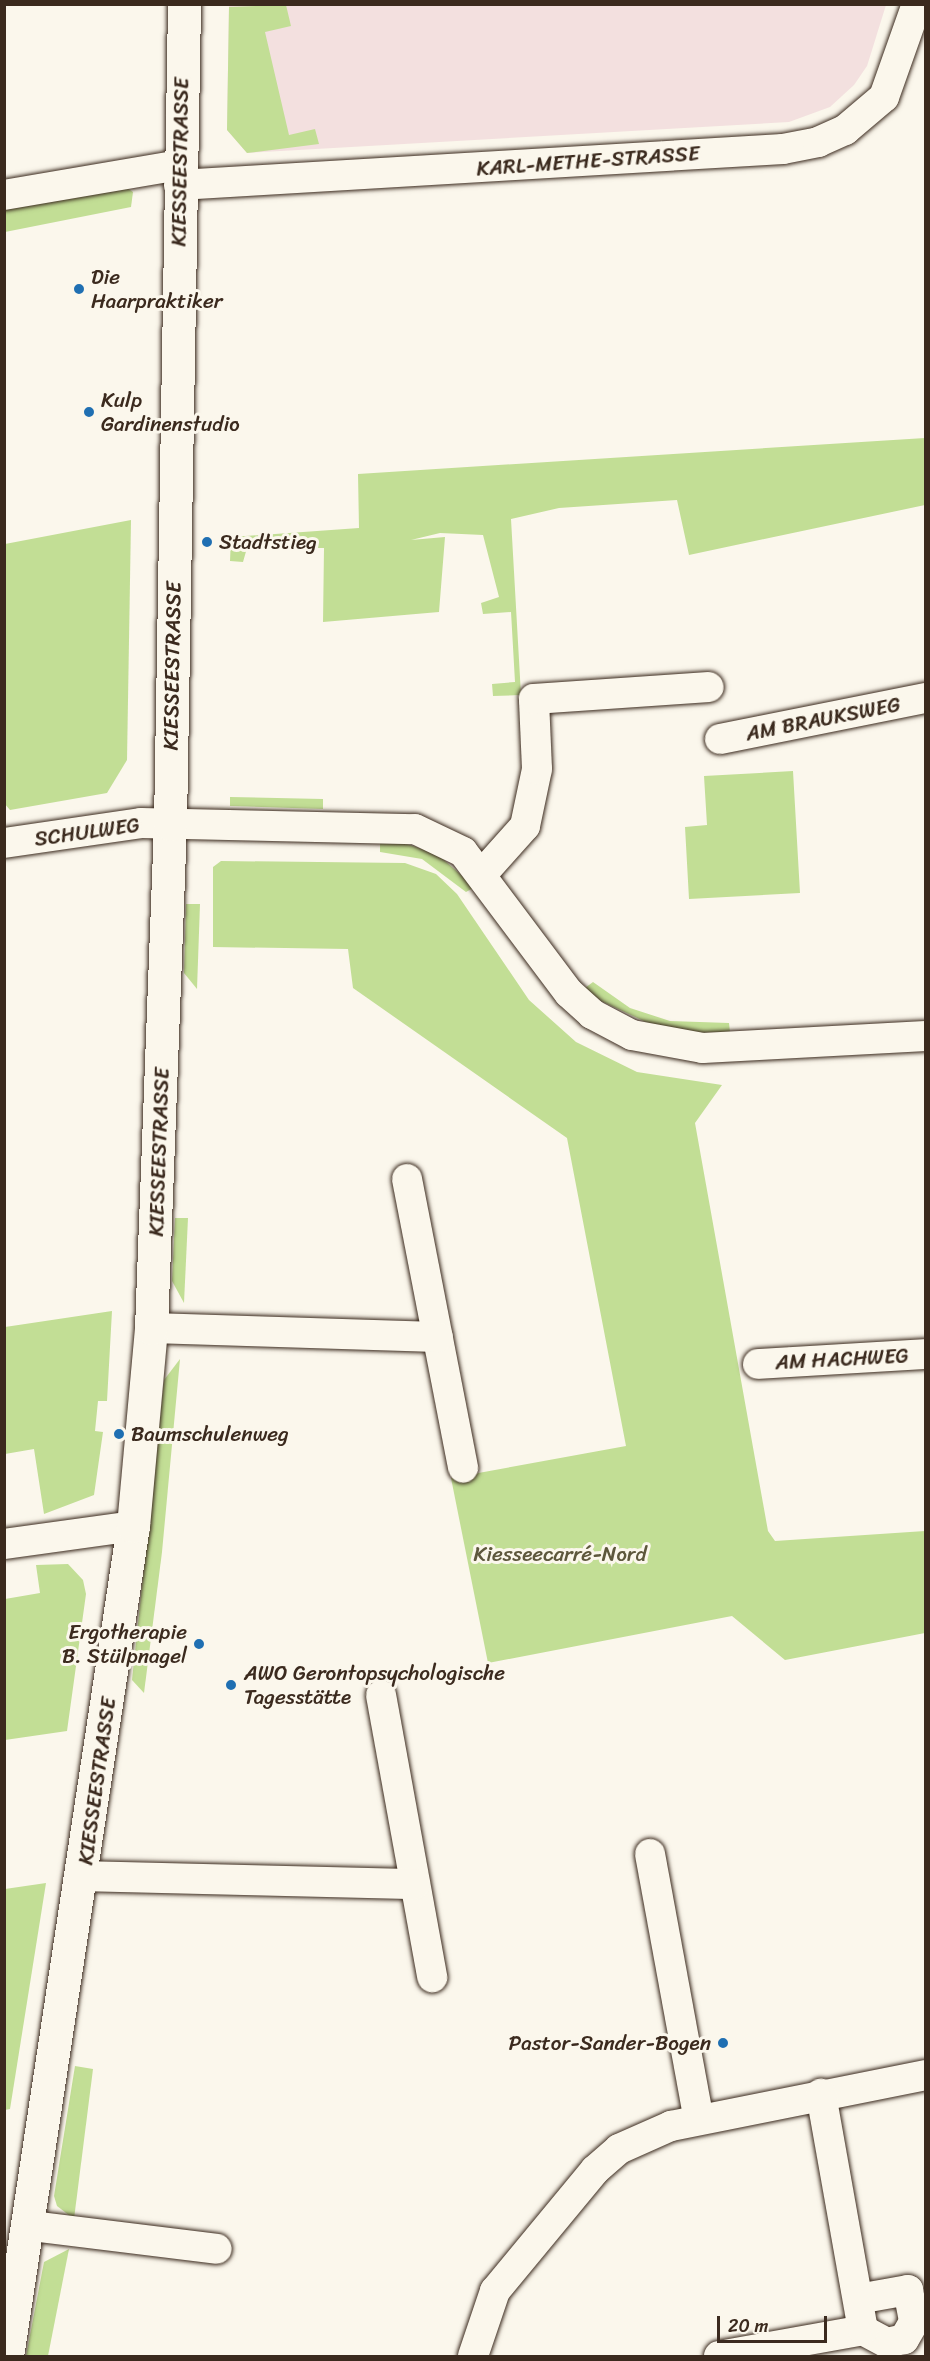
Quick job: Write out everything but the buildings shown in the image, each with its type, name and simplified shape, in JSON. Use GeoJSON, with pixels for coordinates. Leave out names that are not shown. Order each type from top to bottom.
{"type":"FeatureCollection","features":[{"type":"Feature","properties":{"kind":"street","name":"KIESSEESTRASSE"},"geometry":{"type":"LineString","coordinates":[[7,2356],[31,2226],[84,1876],[133,1526],[151,1328],[170,824],[179,175],[184,4]]}},
{"type":"Feature","properties":{"kind":"street","name":"KARL-METHE-STRASSE"},"geometry":{"type":"LineString","coordinates":[[4,195],[179,175],[783,149],[818,142],[845,130],[884,97],[917,4]]}},
{"type":"Feature","properties":{"kind":"street"},"geometry":{"type":"LineString","coordinates":[[483,873],[525,826],[537,769],[534,699],[709,687]]}},
{"type":"Feature","properties":{"kind":"street","name":"AM BRAUKSWEG"},"geometry":{"type":"LineString","coordinates":[[720,740],[926,698]]}},
{"type":"Feature","properties":{"kind":"street","name":"SCHULWEG"},"geometry":{"type":"LineString","coordinates":[[4,843],[170,824]]}},
{"type":"Feature","properties":{"kind":"street"},"geometry":{"type":"LineString","coordinates":[[170,824],[415,829],[464,852],[483,873],[569,993],[592,1014],[632,1035],[703,1048],[926,1036]]}},
{"type":"Feature","properties":{"kind":"street"},"geometry":{"type":"LineString","coordinates":[[407,1179],[463,1468]]}},
{"type":"Feature","properties":{"kind":"street"},"geometry":{"type":"LineString","coordinates":[[151,1328],[438,1337]]}},
{"type":"Feature","properties":{"kind":"street","name":"AM HACHWEG"},"geometry":{"type":"LineString","coordinates":[[758,1364],[926,1354]]}},
{"type":"Feature","properties":{"kind":"street"},"geometry":{"type":"LineString","coordinates":[[4,1544],[133,1526]]}},
{"type":"Feature","properties":{"kind":"street"},"geometry":{"type":"LineString","coordinates":[[381,1695],[432,1977]]}},
{"type":"Feature","properties":{"kind":"street"},"geometry":{"type":"LineString","coordinates":[[650,1854],[699,2120]]}},
{"type":"Feature","properties":{"kind":"street","name":"KIESSEESTRASSE"},"geometry":{"type":"LineString","coordinates":[[84,1876],[415,1884]]}},
{"type":"Feature","properties":{"kind":"street"},"geometry":{"type":"LineString","coordinates":[[473,2356],[495,2291],[595,2170],[645,2136],[699,2120],[926,2074]]}},
{"type":"Feature","properties":{"kind":"street"},"geometry":{"type":"LineString","coordinates":[[821,2094],[863,2330]]}},
{"type":"Feature","properties":{"kind":"street"},"geometry":{"type":"LineString","coordinates":[[31,2226],[217,2249]]}},
{"type":"Feature","properties":{"kind":"street"},"geometry":{"type":"LineString","coordinates":[[718,2356],[863,2330],[887,2343],[904,2339],[914,2322],[908,2290],[858,2299]]}},
{"type":"Feature","properties":{"kind":"shaded area"},"geometry":{"type":"Polygon","coordinates":[[[229,5],[886,5],[867,66],[854,85],[830,107],[789,122],[247,153],[227,130],[229,5]]]}},
{"type":"Feature","properties":{"kind":"green space"},"geometry":{"type":"Polygon","coordinates":[[[286,5],[291,26],[265,32],[289,135],[315,129],[319,144],[247,153],[227,130],[229,7],[286,5]]]}},
{"type":"Feature","properties":{"kind":"green space"},"geometry":{"type":"Polygon","coordinates":[[[124,186],[133,192],[131,207],[5,232],[5,210],[124,186]]]}},
{"type":"Feature","properties":{"kind":"green space"},"geometry":{"type":"Polygon","coordinates":[[[925,438],[925,505],[689,555],[677,500],[559,508],[511,519],[521,695],[493,696],[492,684],[515,682],[511,612],[483,614],[481,603],[499,597],[483,535],[440,533],[411,540],[445,537],[439,612],[323,622],[324,548],[247,548],[243,562],[230,561],[231,537],[359,528],[358,474],[925,438]]]}},
{"type":"Feature","properties":{"kind":"green space"},"geometry":{"type":"Polygon","coordinates":[[[131,520],[127,760],[107,793],[10,810],[4,803],[5,544],[131,520]]]}},
{"type":"Feature","properties":{"kind":"green space"},"geometry":{"type":"Polygon","coordinates":[[[793,771],[800,893],[689,899],[685,827],[707,825],[704,776],[793,771]]]}},
{"type":"Feature","properties":{"kind":"green space"},"geometry":{"type":"Polygon","coordinates":[[[230,797],[323,799],[323,809],[230,806],[230,797]]]}},
{"type":"Feature","properties":{"kind":"green space"},"geometry":{"type":"Polygon","coordinates":[[[380,842],[404,843],[437,854],[475,887],[466,892],[422,859],[380,852],[380,842]]]}},
{"type":"Feature","properties":{"kind":"green space","name":"Kiesseecarré-Nord"},"geometry":{"type":"Polygon","coordinates":[[[221,861],[405,863],[436,874],[457,894],[529,1000],[576,1042],[637,1072],[722,1085],[695,1123],[768,1531],[775,1541],[925,1531],[925,1633],[785,1660],[732,1616],[488,1663],[451,1478],[626,1446],[567,1138],[353,988],[348,949],[213,947],[213,867],[221,861]]]}},
{"type":"Feature","properties":{"kind":"green space"},"geometry":{"type":"Polygon","coordinates":[[[186,904],[200,904],[197,989],[184,973],[186,904]]]}},
{"type":"Feature","properties":{"kind":"green space"},"geometry":{"type":"Polygon","coordinates":[[[593,982],[630,1008],[670,1021],[729,1023],[730,1032],[699,1033],[648,1023],[601,1001],[585,988],[593,982]]]}},
{"type":"Feature","properties":{"kind":"green space"},"geometry":{"type":"Polygon","coordinates":[[[175,1218],[188,1218],[184,1303],[172,1281],[175,1218]]]}},
{"type":"Feature","properties":{"kind":"green space"},"geometry":{"type":"Polygon","coordinates":[[[112,1311],[107,1401],[98,1401],[95,1431],[103,1432],[94,1495],[44,1514],[34,1449],[5,1454],[5,1327],[112,1311]]]}},
{"type":"Feature","properties":{"kind":"green space"},"geometry":{"type":"Polygon","coordinates":[[[180,1359],[162,1552],[144,1693],[132,1680],[164,1380],[180,1359]]]}},
{"type":"Feature","properties":{"kind":"green space"},"geometry":{"type":"Polygon","coordinates":[[[68,1564],[83,1580],[86,1594],[67,1731],[5,1740],[5,1599],[40,1593],[36,1565],[68,1564]]]}},
{"type":"Feature","properties":{"kind":"green space"},"geometry":{"type":"Polygon","coordinates":[[[46,1883],[10,2109],[5,2110],[5,1889],[46,1883]]]}},
{"type":"Feature","properties":{"kind":"green space"},"geometry":{"type":"Polygon","coordinates":[[[75,2066],[93,2069],[74,2219],[57,2206],[54,2196],[75,2066]]]}},
{"type":"Feature","properties":{"kind":"green space"},"geometry":{"type":"Polygon","coordinates":[[[69,2249],[48,2356],[26,2356],[44,2262],[69,2249]]]}},
{"type":"Feature","properties":{"kind":"place","name":"Die Haarpraktiker"},"geometry":{"type":"Point","coordinates":[79,289]}},
{"type":"Feature","properties":{"kind":"place","name":"Kulp Gardinenstudio"},"geometry":{"type":"Point","coordinates":[89,412]}},
{"type":"Feature","properties":{"kind":"place","name":"Stadtstieg"},"geometry":{"type":"Point","coordinates":[207,542]}},
{"type":"Feature","properties":{"kind":"place","name":"Baumschulenweg"},"geometry":{"type":"Point","coordinates":[119,1434]}},
{"type":"Feature","properties":{"kind":"place","name":"Ergotherapie B. Stülpnagel"},"geometry":{"type":"Point","coordinates":[199,1644]}},
{"type":"Feature","properties":{"kind":"place","name":"AWO Gerontopsychologische Tagesstätte"},"geometry":{"type":"Point","coordinates":[231,1685]}},
{"type":"Feature","properties":{"kind":"place","name":"Pastor-Sander-Bogen"},"geometry":{"type":"Point","coordinates":[723,2043]}}]}
